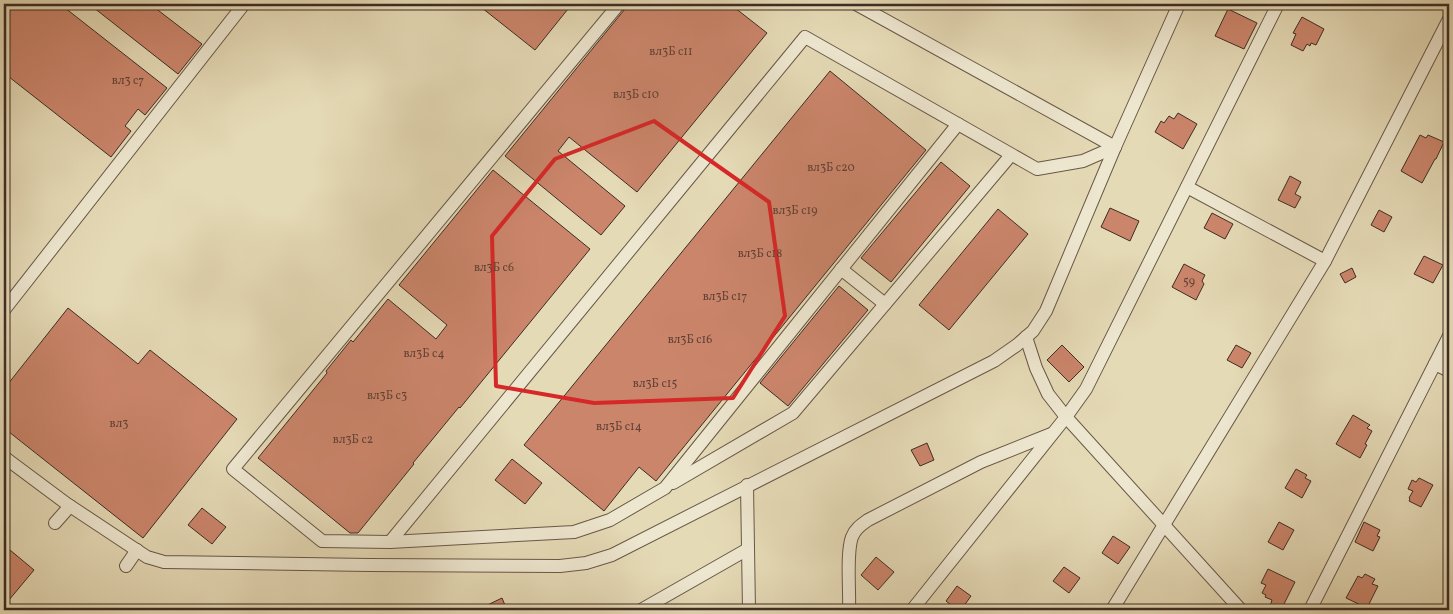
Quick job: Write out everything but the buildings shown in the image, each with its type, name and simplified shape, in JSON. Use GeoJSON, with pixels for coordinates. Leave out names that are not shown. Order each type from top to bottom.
{"type":"FeatureCollection","features":[{"type":"Feature","properties":{"kind":"street"},"geometry":{"type":"LineString","coordinates":[[4,310],[244,4]]}},
{"type":"Feature","properties":{"kind":"street"},"geometry":{"type":"LineString","coordinates":[[619,4],[233,469],[322,541],[390,542],[574,532],[610,520],[793,413],[1012,154]]}},
{"type":"Feature","properties":{"kind":"street"},"geometry":{"type":"LineString","coordinates":[[856,4],[1115,147]]}},
{"type":"Feature","properties":{"kind":"street"},"geometry":{"type":"LineString","coordinates":[[4,457],[70,506],[147,557],[164,562],[185,564],[560,566],[586,563],[612,555],[994,360],[1017,345],[1033,331],[1046,312],[1115,147],[1179,4]]}},
{"type":"Feature","properties":{"kind":"street"},"geometry":{"type":"LineString","coordinates":[[912,610],[1066,418],[1086,389],[1278,4]]}},
{"type":"Feature","properties":{"kind":"street"},"geometry":{"type":"LineString","coordinates":[[1112,610],[1325,261],[1449,19]]}},
{"type":"Feature","properties":{"kind":"street"},"geometry":{"type":"LineString","coordinates":[[390,542],[805,37],[1037,169],[1082,160],[1115,147]]}},
{"type":"Feature","properties":{"kind":"street"},"geometry":{"type":"LineString","coordinates":[[665,488],[958,124]]}},
{"type":"Feature","properties":{"kind":"street"},"geometry":{"type":"LineString","coordinates":[[1187,187],[1325,261]]}},
{"type":"Feature","properties":{"kind":"street"},"geometry":{"type":"LineString","coordinates":[[841,269],[885,304]]}},
{"type":"Feature","properties":{"kind":"street"},"geometry":{"type":"LineString","coordinates":[[1310,610],[1449,336]]}},
{"type":"Feature","properties":{"kind":"street"},"geometry":{"type":"LineString","coordinates":[[1026,337],[1036,368],[1048,394],[1066,418],[1242,610]]}},
{"type":"Feature","properties":{"kind":"street"},"geometry":{"type":"LineString","coordinates":[[1435,364],[1449,371]]}},
{"type":"Feature","properties":{"kind":"street"},"geometry":{"type":"LineString","coordinates":[[850,610],[850,549],[852,537],[858,526],[981,462],[1053,434]]}},
{"type":"Feature","properties":{"kind":"street"},"geometry":{"type":"LineString","coordinates":[[748,485],[749,610]]}},
{"type":"Feature","properties":{"kind":"street"},"geometry":{"type":"LineString","coordinates":[[55,523],[70,506]]}},
{"type":"Feature","properties":{"kind":"street"},"geometry":{"type":"LineString","coordinates":[[126,566],[137,550]]}},
{"type":"Feature","properties":{"kind":"street"},"geometry":{"type":"LineString","coordinates":[[642,610],[748,550]]}},
{"type":"Feature","properties":{"kind":"highlighted area"},"geometry":{"type":"Polygon","coordinates":[[[654,121],[769,202],[785,316],[733,398],[594,403],[496,386],[492,236],[555,159],[654,121]]]}}]}
